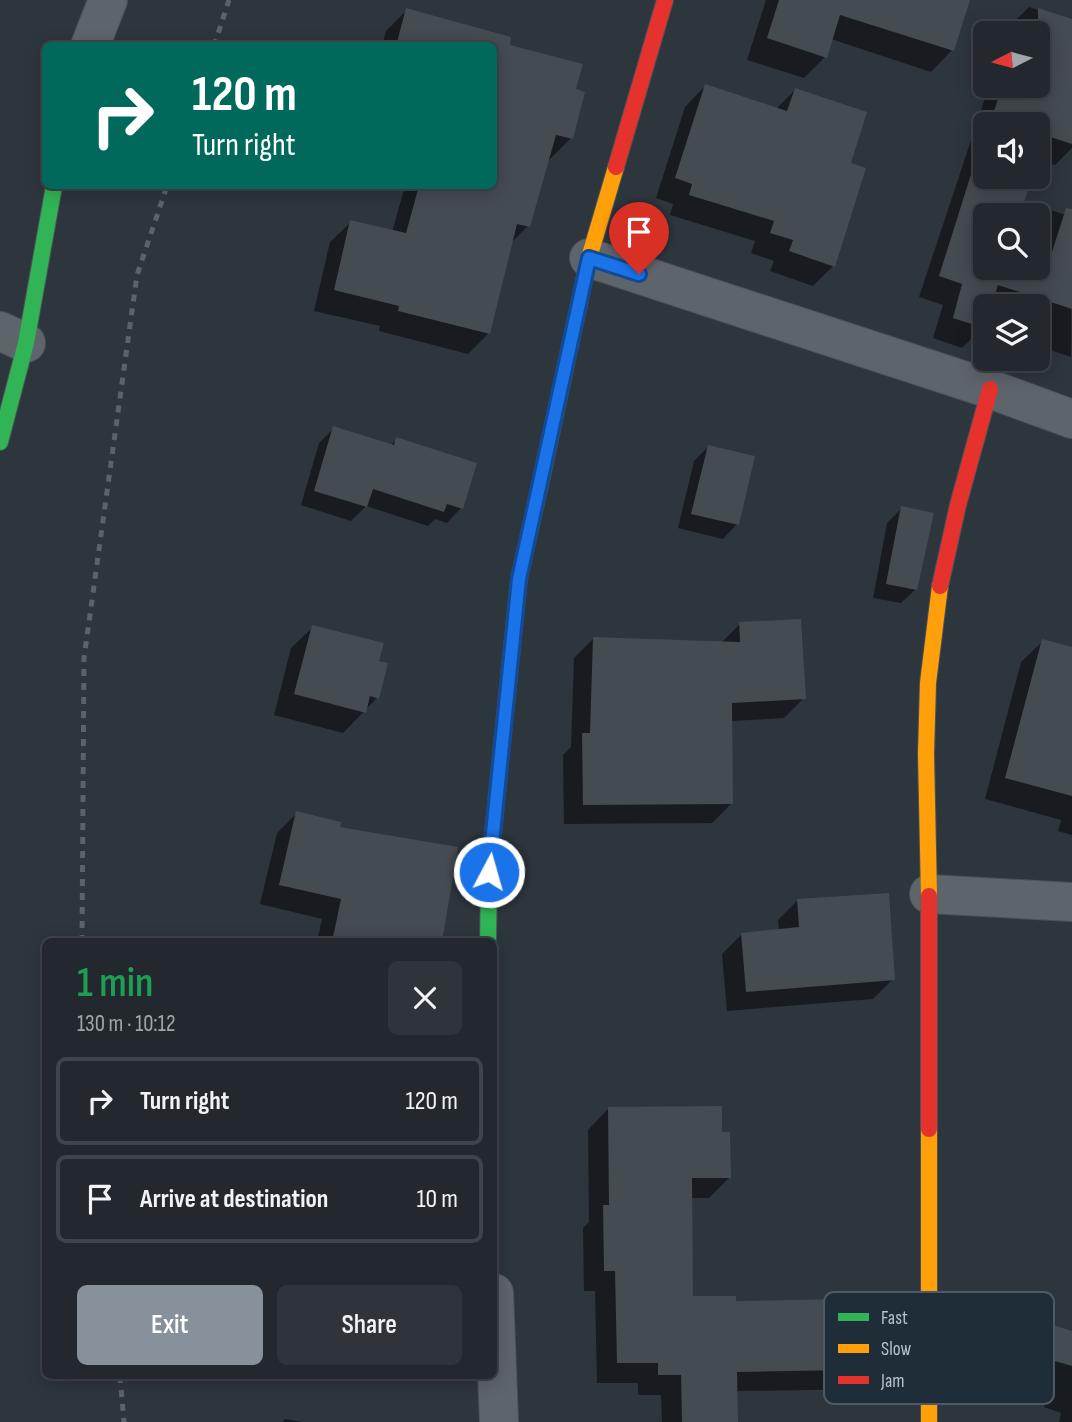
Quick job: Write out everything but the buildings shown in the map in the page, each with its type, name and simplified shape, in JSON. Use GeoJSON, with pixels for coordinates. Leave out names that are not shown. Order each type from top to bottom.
{"type":"FeatureCollection","features":[{"type":"Feature","properties":{"kind":"street"},"geometry":{"type":"LineString","coordinates":[[92,42],[108,0]]}},
{"type":"Feature","properties":{"kind":"street"},"geometry":{"type":"LineString","coordinates":[[488,938],[489,872],[519,579],[589,258],[665,0]]}},
{"type":"Feature","properties":{"kind":"street"},"geometry":{"type":"LineString","coordinates":[[0,443],[13,337],[53,189]]}},
{"type":"Feature","properties":{"kind":"street"},"geometry":{"type":"LineString","coordinates":[[589,258],[990,389],[1072,419]]}},
{"type":"Feature","properties":{"kind":"street"},"geometry":{"type":"LineString","coordinates":[[929,1292],[929,894],[926,754],[929,683],[939,592],[958,505],[990,389]]}},
{"type":"Feature","properties":{"kind":"street"},"geometry":{"type":"LineString","coordinates":[[929,894],[1072,902]]}},
{"type":"Feature","properties":{"kind":"street"},"geometry":{"type":"LineString","coordinates":[[497,1370],[499,1422]]}},
{"type":"Feature","properties":{"kind":"street"},"geometry":{"type":"LineString","coordinates":[[929,1404],[929,1422]]}},
{"type":"Feature","properties":{"kind":"railway"},"geometry":{"type":"LineString","coordinates":[[215,42],[229,0]]}},
{"type":"Feature","properties":{"kind":"railway"},"geometry":{"type":"LineString","coordinates":[[82,938],[84,658],[137,275],[166,189]]}},
{"type":"Feature","properties":{"kind":"railway"},"geometry":{"type":"LineString","coordinates":[[120,1379],[124,1422]]}},
{"type":"Feature","properties":{"kind":"traffic: fast"},"geometry":{"type":"LineString","coordinates":[[0,442],[26,343],[53,189]]}},
{"type":"Feature","properties":{"kind":"traffic: fast"},"geometry":{"type":"LineString","coordinates":[[488,938],[489,872],[519,579],[542,476]]}},
{"type":"Feature","properties":{"kind":"traffic: slow"},"geometry":{"type":"LineString","coordinates":[[542,476],[589,258],[616,167]]}},
{"type":"Feature","properties":{"kind":"traffic: slow"},"geometry":{"type":"LineString","coordinates":[[929,896],[926,754],[928,683],[940,586]]}},
{"type":"Feature","properties":{"kind":"traffic: slow"},"geometry":{"type":"LineString","coordinates":[[929,1129],[929,1292]]}},
{"type":"Feature","properties":{"kind":"traffic: slow"},"geometry":{"type":"LineString","coordinates":[[929,1404],[929,1422]]}},
{"type":"Feature","properties":{"kind":"traffic: jam"},"geometry":{"type":"LineString","coordinates":[[616,167],[665,0]]}},
{"type":"Feature","properties":{"kind":"traffic: jam"},"geometry":{"type":"LineString","coordinates":[[940,586],[958,505],[990,389]]}},
{"type":"Feature","properties":{"kind":"traffic: jam"},"geometry":{"type":"LineString","coordinates":[[929,896],[929,1129]]}},
{"type":"Feature","properties":{"kind":"route"},"geometry":{"type":"LineString","coordinates":[[489,872],[519,579],[589,258],[639,274]]}}]}
